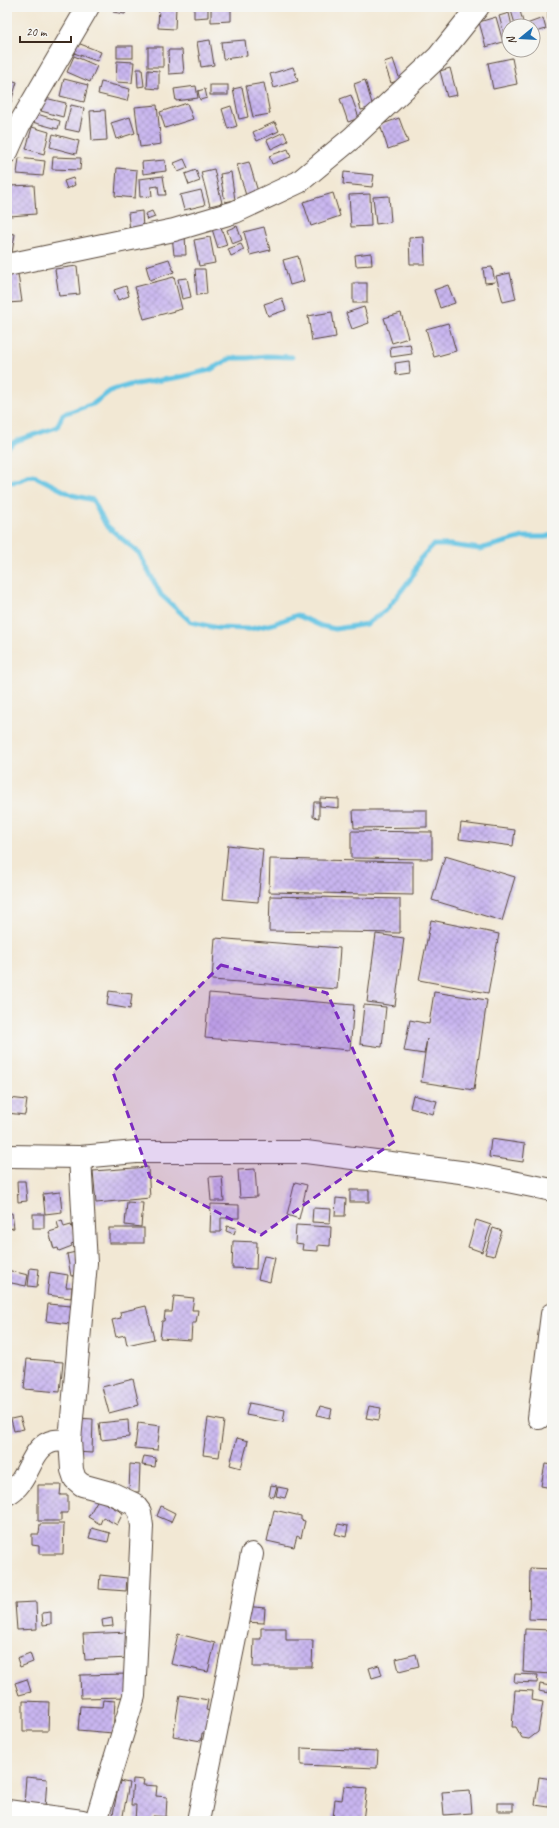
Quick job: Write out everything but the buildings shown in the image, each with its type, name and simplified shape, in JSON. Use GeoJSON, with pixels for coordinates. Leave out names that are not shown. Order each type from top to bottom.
{"type":"FeatureCollection","features":[{"type":"Feature","properties":{"kind":"street"},"geometry":{"type":"LineString","coordinates":[[7,152],[19,125],[88,7]]}},
{"type":"Feature","properties":{"kind":"street"},"geometry":{"type":"LineString","coordinates":[[7,265],[174,230],[235,212],[299,182],[352,138],[438,57],[478,7]]}},
{"type":"Feature","properties":{"kind":"street"},"geometry":{"type":"LineString","coordinates":[[7,1156],[80,1157],[136,1152],[306,1152],[468,1173],[552,1190]]}},
{"type":"Feature","properties":{"kind":"street"},"geometry":{"type":"LineString","coordinates":[[80,1157],[86,1264],[70,1440],[72,1470],[75,1479],[82,1485],[111,1493],[134,1504],[140,1512],[142,1526],[134,1696],[96,1821]]}},
{"type":"Feature","properties":{"kind":"street"},"geometry":{"type":"LineString","coordinates":[[539,1418],[552,1314]]}},
{"type":"Feature","properties":{"kind":"street"},"geometry":{"type":"LineString","coordinates":[[7,1494],[16,1489],[25,1477],[34,1456],[43,1446],[53,1441],[70,1440]]}},
{"type":"Feature","properties":{"kind":"street"},"geometry":{"type":"LineString","coordinates":[[198,1821],[252,1554]]}},
{"type":"Feature","properties":{"kind":"street"},"geometry":{"type":"LineString","coordinates":[[7,1811],[82,1821]]}},
{"type":"Feature","properties":{"kind":"highlighted area"},"geometry":{"type":"Polygon","coordinates":[[[221,965],[327,993],[395,1141],[261,1235],[150,1177],[113,1072],[221,965]]]}},
{"type":"Feature","properties":{"kind":"waterway"},"geometry":{"type":"LineString","coordinates":[[7,448],[16,441],[57,427],[63,414],[93,404],[110,391],[130,385],[180,377],[210,370],[231,358],[266,356],[292,357]]}},
{"type":"Feature","properties":{"kind":"waterway"},"geometry":{"type":"LineString","coordinates":[[7,481],[14,482],[33,475],[72,495],[93,500],[106,525],[139,553],[161,595],[191,622],[217,628],[250,629],[273,624],[297,615],[321,626],[335,629],[367,624],[387,609],[412,577],[420,559],[433,545],[450,545],[480,549],[523,537],[545,537],[552,535]]}}]}
